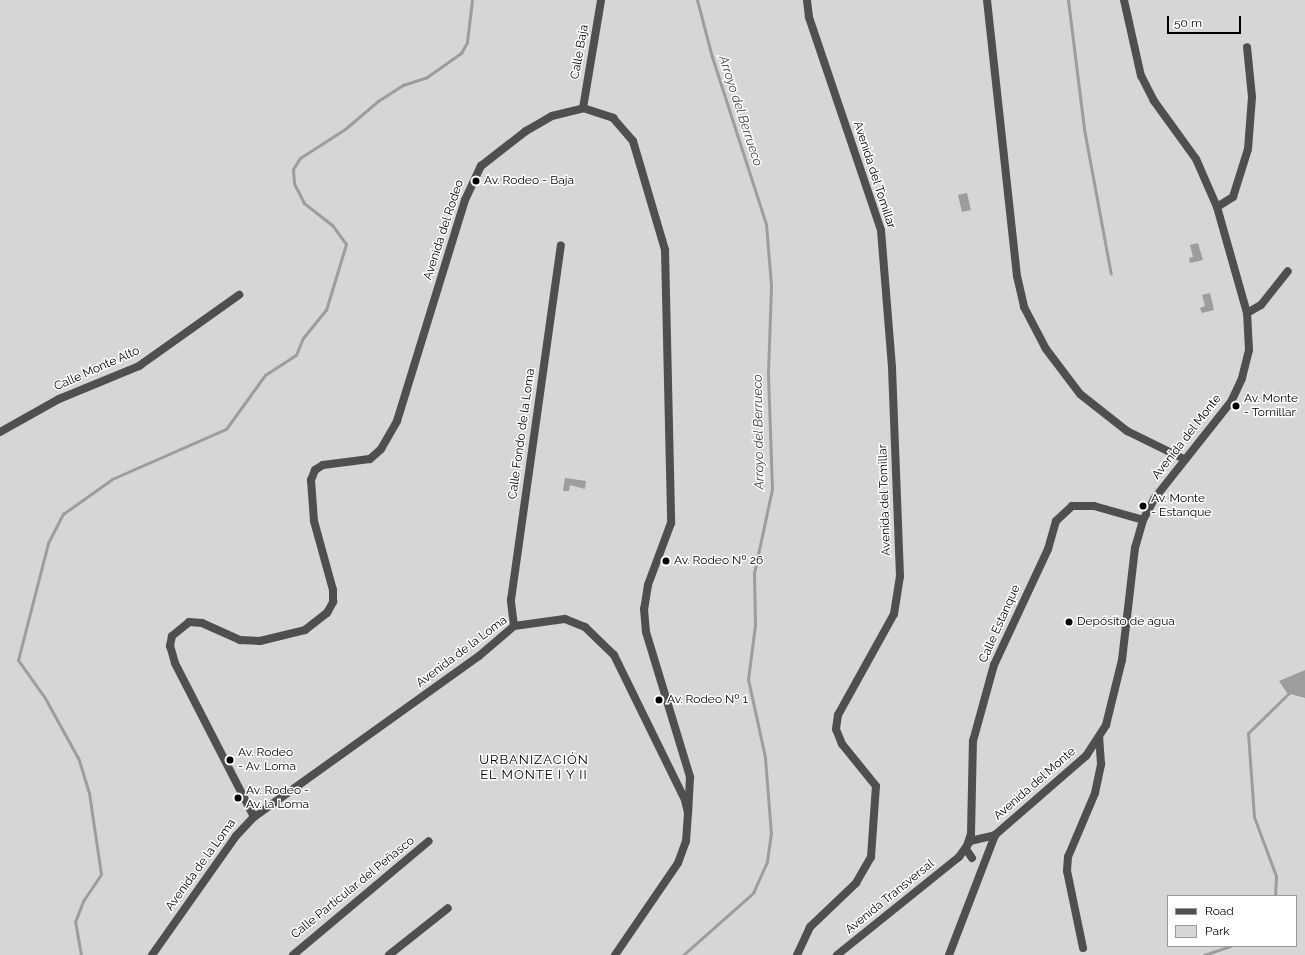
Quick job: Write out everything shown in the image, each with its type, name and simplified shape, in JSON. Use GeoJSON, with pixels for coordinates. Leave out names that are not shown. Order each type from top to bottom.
{"type":"FeatureCollection","features":[{"type":"Feature","properties":{"kind":"street","name":"Calle Baja"},"geometry":{"type":"LineString","coordinates":[[583,108],[600,0]]}},
{"type":"Feature","properties":{"kind":"street","name":"Avenida del Tomillar"},"geometry":{"type":"LineString","coordinates":[[796,955],[810,927],[856,883],[872,857],[876,786],[842,744],[837,722],[894,614],[900,576],[892,360],[881,230],[809,17],[807,0]]}},
{"type":"Feature","properties":{"kind":"street"},"geometry":{"type":"LineString","coordinates":[[987,0],[1017,276],[1024,307],[1046,349],[1080,394],[1127,431],[1184,459]]}},
{"type":"Feature","properties":{"kind":"street","name":"Avenida del Monte"},"geometry":{"type":"LineString","coordinates":[[949,955],[985,852],[995,835],[1086,756],[1100,738],[1112,703],[1122,660],[1135,548],[1143,520],[1184,459],[1231,402],[1242,378],[1249,350],[1247,313],[1217,207],[1196,159],[1154,101],[1141,76],[1124,0]]}},
{"type":"Feature","properties":{"kind":"street"},"geometry":{"type":"LineString","coordinates":[[1217,207],[1233,197],[1248,149],[1252,97],[1247,47]]}},
{"type":"Feature","properties":{"kind":"street"},"geometry":{"type":"LineString","coordinates":[[583,108],[613,118],[633,141],[665,250],[671,523],[664,549],[648,585],[644,609],[646,632],[686,763],[691,797],[688,813]]}},
{"type":"Feature","properties":{"kind":"street","name":"Avenida del Rodeo"},"geometry":{"type":"LineString","coordinates":[[254,817],[175,663],[170,646],[172,636],[189,622],[202,623],[240,640],[260,641],[305,630],[327,613],[333,602],[333,590],[314,521],[311,480],[315,470],[323,465],[370,459],[381,449],[397,421],[465,200],[481,166],[491,154],[526,130],[552,116],[583,108]]}},
{"type":"Feature","properties":{"kind":"street","name":"Calle Fondo de la Loma"},"geometry":{"type":"LineString","coordinates":[[514,626],[511,600],[561,246]]}},
{"type":"Feature","properties":{"kind":"street"},"geometry":{"type":"LineString","coordinates":[[1247,313],[1261,305],[1288,271]]}},
{"type":"Feature","properties":{"kind":"street","name":"Calle Monte Alto"},"geometry":{"type":"LineString","coordinates":[[0,432],[59,398],[139,366],[239,295]]}},
{"type":"Feature","properties":{"kind":"street","name":"Calle Estanque"},"geometry":{"type":"LineString","coordinates":[[967,846],[971,834],[973,741],[994,665],[1048,549],[1056,521],[1072,506],[1094,506],[1143,520]]}},
{"type":"Feature","properties":{"kind":"street","name":"Avenida de la Loma"},"geometry":{"type":"LineString","coordinates":[[152,955],[236,836],[254,817],[479,656],[514,626],[565,619],[585,627],[600,639],[630,682],[676,781],[688,813],[686,841],[678,863],[615,955]]}},
{"type":"Feature","properties":{"kind":"street"},"geometry":{"type":"LineString","coordinates":[[1083,948],[1067,870],[1068,857],[1096,793],[1100,764],[1100,738]]}},
{"type":"Feature","properties":{"kind":"street"},"geometry":{"type":"LineString","coordinates":[[1086,756],[1100,764]]}},
{"type":"Feature","properties":{"kind":"street"},"geometry":{"type":"LineString","coordinates":[[676,781],[686,772],[686,763]]}},
{"type":"Feature","properties":{"kind":"street"},"geometry":{"type":"LineString","coordinates":[[959,857],[979,859],[985,852],[980,840],[971,834]]}},
{"type":"Feature","properties":{"kind":"street","name":"Avenida del Monte"},"geometry":{"type":"LineString","coordinates":[[980,840],[995,835]]}},
{"type":"Feature","properties":{"kind":"street"},"geometry":{"type":"LineString","coordinates":[[977,876],[967,846],[970,841],[980,840]]}},
{"type":"Feature","properties":{"kind":"street","name":"Calle Particular del Peñasco"},"geometry":{"type":"LineString","coordinates":[[293,955],[429,841]]}},
{"type":"Feature","properties":{"kind":"street","name":"Avenida Transversal"},"geometry":{"type":"LineString","coordinates":[[837,955],[959,857],[967,846]]}},
{"type":"Feature","properties":{"kind":"street"},"geometry":{"type":"LineString","coordinates":[[389,955],[448,908]]}},
{"type":"Feature","properties":{"kind":"green space"},"geometry":{"type":"Polygon","coordinates":[[[0,0],[1305,0],[1305,955],[0,955],[0,0]]]}},
{"type":"Feature","properties":{"kind":"shaded area"},"geometry":{"type":"Polygon","coordinates":[[[967,193],[971,210],[962,212],[958,195],[967,193]]]}},
{"type":"Feature","properties":{"kind":"shaded area"},"geometry":{"type":"Polygon","coordinates":[[[1198,243],[1203,260],[1190,263],[1189,258],[1193,257],[1190,245],[1198,243]]]}},
{"type":"Feature","properties":{"kind":"shaded area"},"geometry":{"type":"Polygon","coordinates":[[[1210,293],[1214,310],[1202,313],[1200,308],[1205,306],[1202,295],[1210,293]]]}},
{"type":"Feature","properties":{"kind":"shaded area"},"geometry":{"type":"Polygon","coordinates":[[[565,478],[586,481],[585,489],[570,485],[569,491],[563,491],[565,478]]]}},
{"type":"Feature","properties":{"kind":"shaded area"},"geometry":{"type":"Polygon","coordinates":[[[1305,670],[1305,698],[1287,693],[1279,681],[1305,670]]]}},
{"type":"Feature","properties":{"kind":"waterway"},"geometry":{"type":"LineString","coordinates":[[81,955],[75,922],[83,901],[101,874],[89,793],[78,758],[45,698],[18,660],[48,543],[63,514],[112,479],[226,429],[265,375],[296,355],[303,338],[326,310],[346,244],[332,225],[304,203],[294,183],[293,169],[300,158],[345,129],[378,101],[403,85],[427,77],[461,53],[467,42],[472,0]]}},
{"type":"Feature","properties":{"kind":"waterway","name":"Arroyo del Berrueco"},"geometry":{"type":"LineString","coordinates":[[683,955],[753,893],[767,861],[771,834],[765,757],[748,679],[755,625],[754,573],[772,489],[768,373],[771,285],[766,224],[712,57],[697,0]]}},
{"type":"Feature","properties":{"kind":"waterway"},"geometry":{"type":"LineString","coordinates":[[1068,0],[1084,129],[1111,274]]}},
{"type":"Feature","properties":{"kind":"waterway"},"geometry":{"type":"LineString","coordinates":[[1275,895],[1276,876],[1254,817],[1248,733],[1290,692]]}},
{"type":"Feature","properties":{"kind":"waterway"},"geometry":{"type":"LineString","coordinates":[[1204,955],[1227,947]]}},
{"type":"Feature","properties":{"kind":"place","name":"Av. Rodeo - Baja"},"geometry":{"type":"Point","coordinates":[476,181]}},
{"type":"Feature","properties":{"kind":"place","name":"Av. Monte - Tomillar"},"geometry":{"type":"Point","coordinates":[1236,406]}},
{"type":"Feature","properties":{"kind":"place","name":"Av. Monte - Estanque"},"geometry":{"type":"Point","coordinates":[1143,506]}},
{"type":"Feature","properties":{"kind":"place","name":"Av. Rodeo Nº 26"},"geometry":{"type":"Point","coordinates":[666,561]}},
{"type":"Feature","properties":{"kind":"place","name":"Depósito de agua"},"geometry":{"type":"Point","coordinates":[1069,622]}},
{"type":"Feature","properties":{"kind":"place","name":"Av. Rodeo Nº 1"},"geometry":{"type":"Point","coordinates":[659,700]}},
{"type":"Feature","properties":{"kind":"place","name":"Av. Rodeo - Av. Loma"},"geometry":{"type":"Point","coordinates":[230,760]}},
{"type":"Feature","properties":{"kind":"place","name":"Av. Rodeo - Av. la Loma"},"geometry":{"type":"Point","coordinates":[238,798]}},
{"type":"Feature","properties":{"kind":"district","name":"URBANIZACIÓN EL MONTE I Y II"},"geometry":{"type":"Point","coordinates":[534,768]}}]}
